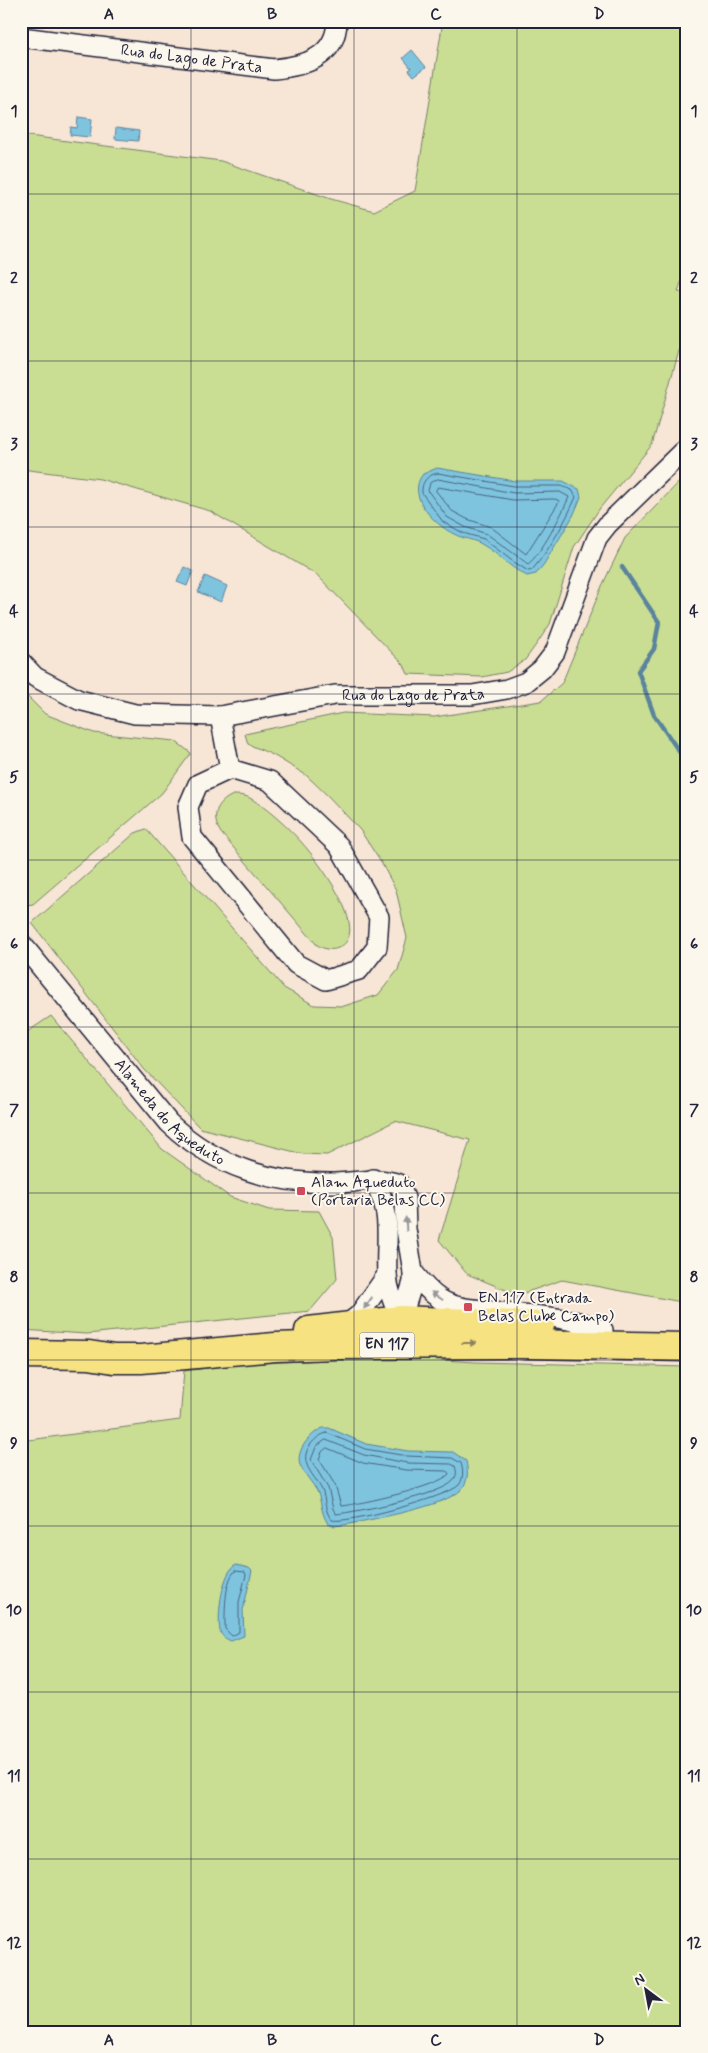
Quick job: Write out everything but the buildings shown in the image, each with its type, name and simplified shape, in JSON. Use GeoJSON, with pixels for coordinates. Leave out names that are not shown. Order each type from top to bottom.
{"type":"FeatureCollection","features":[{"type":"Feature","properties":{"kind":"main road","name":"EN 117"},"geometry":{"type":"LineString","coordinates":[[89,1355],[288,1332],[318,1331],[401,1320],[687,1336]]}},
{"type":"Feature","properties":{"kind":"main road"},"geometry":{"type":"LineString","coordinates":[[275,1347],[339,1336],[375,1333],[401,1320],[436,1344]]}},
{"type":"Feature","properties":{"kind":"main road","name":"EN 117"},"geometry":{"type":"LineString","coordinates":[[21,1354],[89,1355],[114,1359],[141,1360],[275,1347],[436,1344],[687,1347]]}},
{"type":"Feature","properties":{"kind":"street","name":"Rua do Lago de Prata"},"geometry":{"type":"LineString","coordinates":[[21,37],[274,69],[294,67],[314,60],[329,45],[337,33],[337,21]]}},
{"type":"Feature","properties":{"kind":"street","name":"Rua do Lago de Prata"},"geometry":{"type":"LineString","coordinates":[[21,662],[35,677],[79,700],[135,714],[220,716],[335,695],[472,695],[507,689],[526,682],[542,669],[555,652],[597,538],[608,524],[687,447]]}},
{"type":"Feature","properties":{"kind":"street"},"geometry":{"type":"LineString","coordinates":[[220,716],[230,769]]}},
{"type":"Feature","properties":{"kind":"street"},"geometry":{"type":"LineString","coordinates":[[230,769],[270,781],[340,846],[379,917],[377,947],[359,970],[326,980],[296,964],[192,837],[188,807],[198,784],[230,769]]}},
{"type":"Feature","properties":{"kind":"street","name":"Alameda do Aqueduto"},"geometry":{"type":"LineString","coordinates":[[21,943],[169,1123],[187,1140],[240,1169],[275,1178],[318,1183],[344,1183],[373,1179],[390,1180],[399,1184],[405,1198],[406,1230],[413,1272],[401,1320]]}},
{"type":"Feature","properties":{"kind":"street"},"geometry":{"type":"LineString","coordinates":[[373,1179],[382,1194],[386,1210],[389,1233],[387,1275],[392,1303],[401,1320]]}},
{"type":"Feature","properties":{"kind":"street"},"geometry":{"type":"LineString","coordinates":[[413,1272],[430,1292],[441,1300],[463,1308],[557,1318],[589,1324],[603,1330]]}},
{"type":"Feature","properties":{"kind":"street"},"geometry":{"type":"LineString","coordinates":[[345,1326],[359,1315],[387,1275]]}},
{"type":"Feature","properties":{"kind":"green space"},"geometry":{"type":"Polygon","coordinates":[[[443,21],[687,21],[687,264],[678,292],[687,293],[687,323],[652,445],[600,508],[574,547],[550,624],[525,660],[507,672],[482,677],[408,674],[404,665],[317,575],[210,511],[100,479],[21,469],[21,135],[221,161],[331,199],[374,211],[415,191],[443,21]]]}},
{"type":"Feature","properties":{"kind":"green space"},"geometry":{"type":"Polygon","coordinates":[[[687,474],[687,1303],[562,1280],[518,1295],[467,1274],[439,1240],[470,1140],[395,1121],[327,1155],[303,1154],[200,1128],[144,1069],[32,923],[135,833],[146,829],[284,988],[314,1005],[344,1006],[378,995],[398,970],[407,938],[396,890],[360,830],[329,797],[306,775],[273,755],[248,744],[245,734],[343,713],[434,717],[541,701],[562,683],[602,586],[625,538],[687,474]]]}},
{"type":"Feature","properties":{"kind":"green space"},"geometry":{"type":"Polygon","coordinates":[[[21,690],[45,714],[94,733],[175,741],[191,753],[162,793],[33,904],[21,906],[21,690]]]}},
{"type":"Feature","properties":{"kind":"green space"},"geometry":{"type":"Polygon","coordinates":[[[233,795],[248,797],[285,825],[310,852],[330,880],[339,896],[350,928],[347,940],[338,948],[328,949],[317,945],[221,833],[216,822],[217,811],[222,802],[233,795]]]}},
{"type":"Feature","properties":{"kind":"green space"},"geometry":{"type":"Polygon","coordinates":[[[51,1016],[162,1149],[230,1197],[269,1210],[319,1211],[333,1237],[337,1279],[310,1311],[87,1334],[21,1330],[21,1036],[51,1016]]]}},
{"type":"Feature","properties":{"kind":"green space"},"geometry":{"type":"Polygon","coordinates":[[[390,1357],[475,1362],[687,1367],[687,2032],[21,2032],[21,1441],[180,1420],[184,1371],[240,1364],[390,1357]]]}},
{"type":"Feature","properties":{"kind":"water"},"geometry":{"type":"Polygon","coordinates":[[[412,50],[426,67],[414,76],[409,70],[411,68],[403,58],[412,50]]]}},
{"type":"Feature","properties":{"kind":"water"},"geometry":{"type":"Polygon","coordinates":[[[78,117],[92,119],[90,137],[70,135],[71,127],[77,128],[78,117]]]}},
{"type":"Feature","properties":{"kind":"water"},"geometry":{"type":"Polygon","coordinates":[[[116,128],[139,131],[138,141],[115,139],[116,128]]]}},
{"type":"Feature","properties":{"kind":"water"},"geometry":{"type":"Polygon","coordinates":[[[437,468],[515,481],[563,481],[579,489],[581,497],[573,516],[544,564],[536,574],[527,576],[483,545],[446,530],[431,517],[420,500],[418,483],[423,474],[437,468]]]}},
{"type":"Feature","properties":{"kind":"water"},"geometry":{"type":"Polygon","coordinates":[[[184,567],[193,571],[187,586],[177,582],[184,567]]]}},
{"type":"Feature","properties":{"kind":"water"},"geometry":{"type":"Polygon","coordinates":[[[205,576],[227,586],[221,602],[198,592],[205,576]]]}},
{"type":"Feature","properties":{"kind":"water"},"geometry":{"type":"Polygon","coordinates":[[[329,1428],[366,1444],[408,1451],[453,1452],[466,1461],[467,1480],[461,1490],[452,1496],[425,1507],[350,1524],[335,1526],[328,1524],[317,1491],[300,1465],[299,1459],[305,1443],[318,1430],[329,1428]]]}},
{"type":"Feature","properties":{"kind":"water"},"geometry":{"type":"Polygon","coordinates":[[[236,1565],[249,1568],[252,1571],[243,1610],[244,1636],[231,1641],[221,1633],[219,1615],[227,1576],[236,1565]]]}},
{"type":"Feature","properties":{"kind":"waterway"},"geometry":{"type":"LineString","coordinates":[[622,567],[659,622],[654,649],[638,671],[654,715],[687,763]]}},
{"type":"Feature","properties":{"kind":"place","name":"Alam Aqueduto (Portaria Belas CC)"},"geometry":{"type":"Point","coordinates":[301,1191]}},
{"type":"Feature","properties":{"kind":"place","name":"EN 117 (Entrada Belas Clube Campo)"},"geometry":{"type":"Point","coordinates":[468,1307]}}]}
